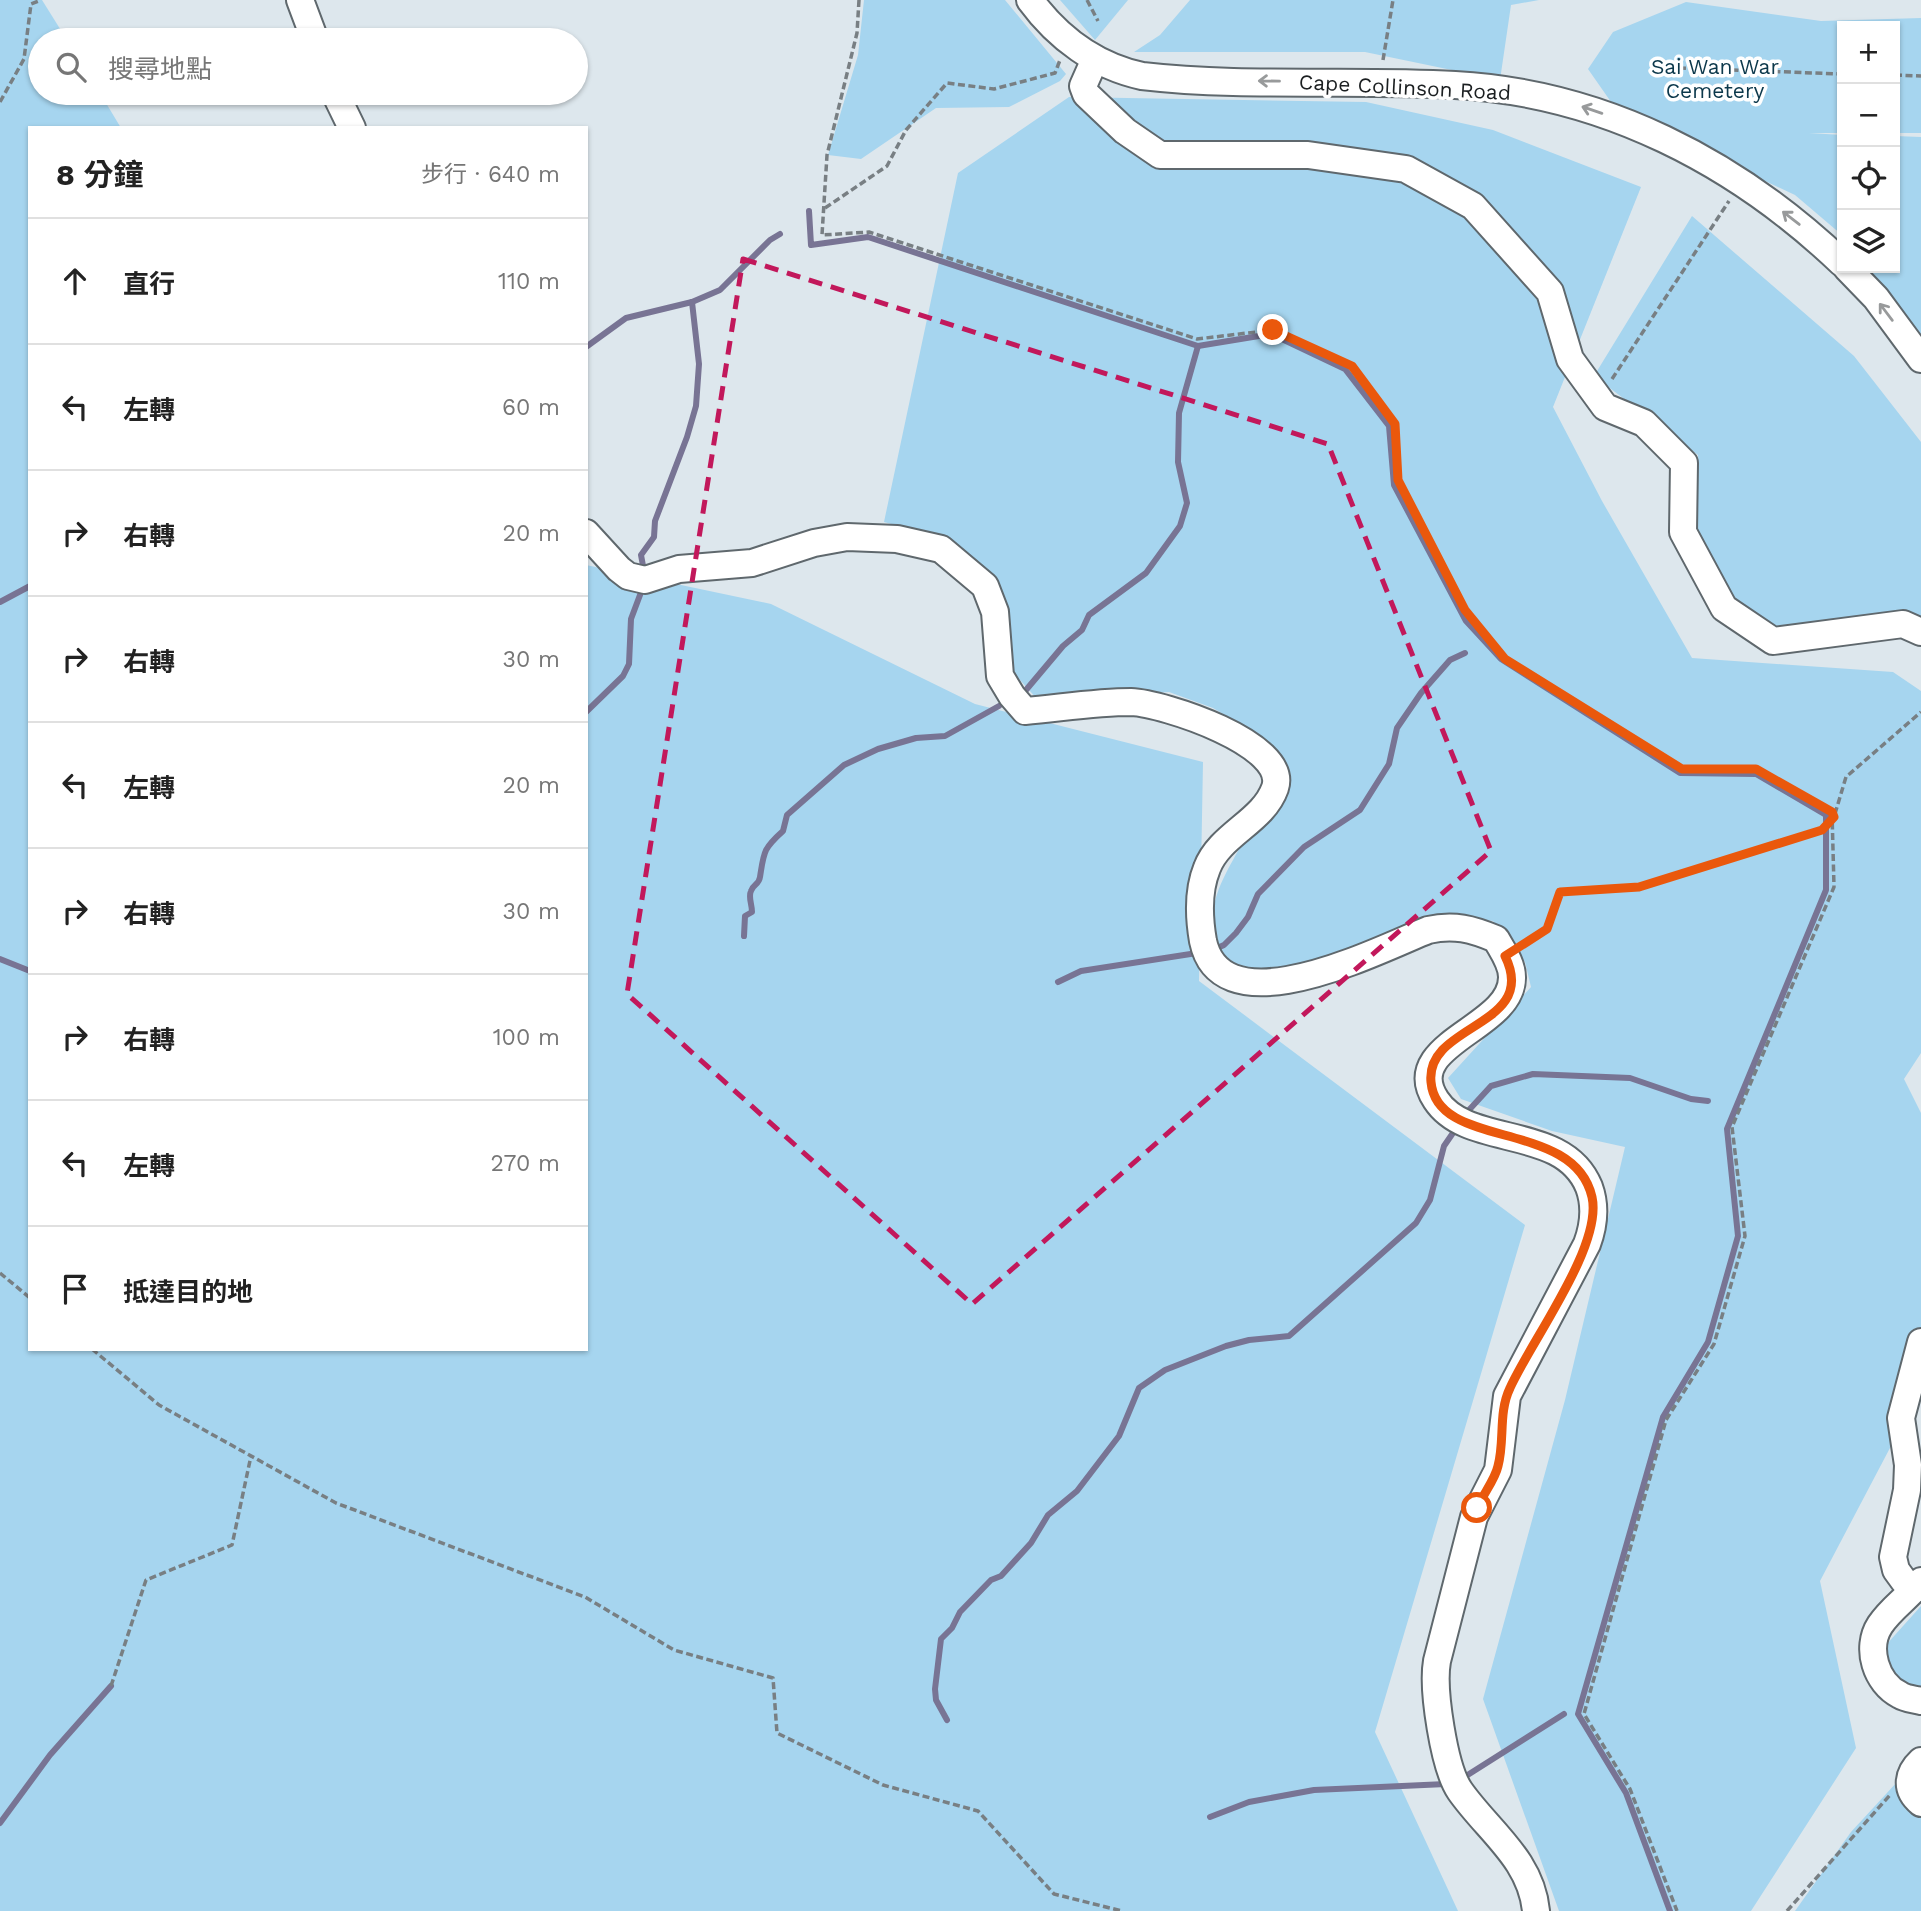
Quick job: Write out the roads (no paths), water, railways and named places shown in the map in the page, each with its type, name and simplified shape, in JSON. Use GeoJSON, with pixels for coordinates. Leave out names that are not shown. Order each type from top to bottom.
{"type":"FeatureCollection","features":[{"type":"Feature","properties":{"kind":"street"},"geometry":{"type":"LineString","coordinates":[[300,0],[310,28]]}},
{"type":"Feature","properties":{"kind":"street","name":"Cape Collinson Road"},"geometry":{"type":"LineString","coordinates":[[1030,0],[1068,42],[1095,59],[1128,73],[1161,79],[1477,86],[1538,95],[1572,104],[1671,142],[1742,182],[1791,218],[1837,259]]}},
{"type":"Feature","properties":{"kind":"street"},"geometry":{"type":"LineString","coordinates":[[1095,59],[1083,86],[1086,94],[1125,131],[1160,155],[1308,156],[1406,169],[1473,206],[1550,292],[1570,359],[1605,407],[1644,423],[1684,463],[1683,532],[1724,608],[1773,641],[1903,624],[1921,632]]}},
{"type":"Feature","properties":{"kind":"street"},"geometry":{"type":"LineString","coordinates":[[341,105],[351,126]]}},
{"type":"Feature","properties":{"kind":"street"},"geometry":{"type":"LineString","coordinates":[[1852,273],[1876,298],[1921,359]]}},
{"type":"Feature","properties":{"kind":"street"},"geometry":{"type":"LineString","coordinates":[[588,535],[619,569],[628,576],[645,580],[679,569],[752,563],[814,543],[847,537],[897,538],[941,549],[985,586],[995,612],[1000,676],[1012,696],[1025,710],[1132,702],[1174,709],[1209,723],[1257,751],[1269,763],[1276,780],[1275,789],[1264,807],[1217,851],[1204,876],[1200,909],[1203,938],[1207,956],[1220,971],[1238,979],[1280,983],[1320,973],[1428,930],[1445,926],[1467,928],[1496,939],[1511,968],[1510,991],[1500,1009],[1456,1038],[1441,1053],[1431,1073],[1434,1096],[1447,1112],[1466,1123],[1527,1140],[1567,1160],[1583,1176],[1590,1189],[1594,1222],[1587,1244],[1507,1396],[1498,1470],[1474,1517],[1437,1661],[1436,1680],[1455,1781],[1489,1828],[1507,1844],[1527,1876],[1536,1911]]}},
{"type":"Feature","properties":{"kind":"street"},"geometry":{"type":"LineString","coordinates":[[1921,1342],[1901,1418],[1908,1465],[1908,1490],[1893,1557],[1896,1570],[1904,1581],[1918,1585],[1878,1627],[1873,1647],[1876,1667],[1885,1684],[1901,1696],[1921,1700]]}},
{"type":"Feature","properties":{"kind":"street"},"geometry":{"type":"LineString","coordinates":[[1917,1766],[1909,1786],[1921,1802]]}},
{"type":"Feature","properties":{"kind":"waterway"},"geometry":{"type":"LineString","coordinates":[[809,211],[811,245],[868,237],[1198,346],[1271,334],[1345,369],[1389,426],[1394,485],[1466,621],[1501,659],[1680,773],[1756,774],[1826,815],[1826,890],[1727,1129],[1738,1236],[1708,1342],[1663,1417],[1578,1714],[1626,1793],[1670,1911]]}},
{"type":"Feature","properties":{"kind":"waterway"},"geometry":{"type":"LineString","coordinates":[[588,346],[626,318],[692,302],[720,290],[770,240],[780,234]]}},
{"type":"Feature","properties":{"kind":"waterway"},"geometry":{"type":"LineString","coordinates":[[644,571],[641,555],[654,537],[655,521],[696,406],[699,364],[692,302]]}},
{"type":"Feature","properties":{"kind":"waterway"},"geometry":{"type":"LineString","coordinates":[[1026,690],[1063,646],[1082,630],[1089,615],[1146,573],[1180,526],[1187,503],[1178,462],[1179,413],[1198,346]]}},
{"type":"Feature","properties":{"kind":"waterway"},"geometry":{"type":"LineString","coordinates":[[0,602],[28,587]]}},
{"type":"Feature","properties":{"kind":"waterway"},"geometry":{"type":"LineString","coordinates":[[588,710],[623,676],[629,664],[631,619],[643,587]]}},
{"type":"Feature","properties":{"kind":"waterway"},"geometry":{"type":"LineString","coordinates":[[1215,949],[1224,945],[1236,933],[1248,917],[1258,894],[1304,847],[1360,810],[1389,764],[1397,728],[1421,693],[1450,660],[1465,653]]}},
{"type":"Feature","properties":{"kind":"waterway"},"geometry":{"type":"LineString","coordinates":[[744,936],[745,916],[752,912],[750,893],[759,880],[766,851],[783,831],[787,815],[844,765],[878,749],[916,738],[945,736],[999,706]]}},
{"type":"Feature","properties":{"kind":"waterway"},"geometry":{"type":"LineString","coordinates":[[1058,982],[1081,971],[1197,953]]}},
{"type":"Feature","properties":{"kind":"waterway"},"geometry":{"type":"LineString","coordinates":[[0,959],[28,970]]}},
{"type":"Feature","properties":{"kind":"waterway"},"geometry":{"type":"LineString","coordinates":[[1469,1110],[1491,1086],[1533,1074],[1630,1078],[1691,1099],[1708,1101]]}},
{"type":"Feature","properties":{"kind":"waterway"},"geometry":{"type":"LineString","coordinates":[[947,1720],[936,1700],[935,1689],[941,1639],[952,1628],[960,1612],[991,1580],[1001,1576],[1031,1543],[1048,1515],[1077,1491],[1119,1436],[1139,1388],[1165,1370],[1226,1346],[1249,1340],[1289,1336],[1416,1223],[1430,1200],[1444,1146],[1455,1130]]}},
{"type":"Feature","properties":{"kind":"waterway"},"geometry":{"type":"LineString","coordinates":[[0,1823],[50,1755],[111,1686]]}},
{"type":"Feature","properties":{"kind":"waterway"},"geometry":{"type":"LineString","coordinates":[[1466,1776],[1564,1714]]}},
{"type":"Feature","properties":{"kind":"waterway"},"geometry":{"type":"LineString","coordinates":[[1210,1817],[1249,1802],[1314,1790],[1446,1784]]}},
{"type":"Feature","properties":{"kind":"park label","name":"Sai Wan War Cemetery"},"geometry":{"type":"Point","coordinates":[1715,78]}}]}
